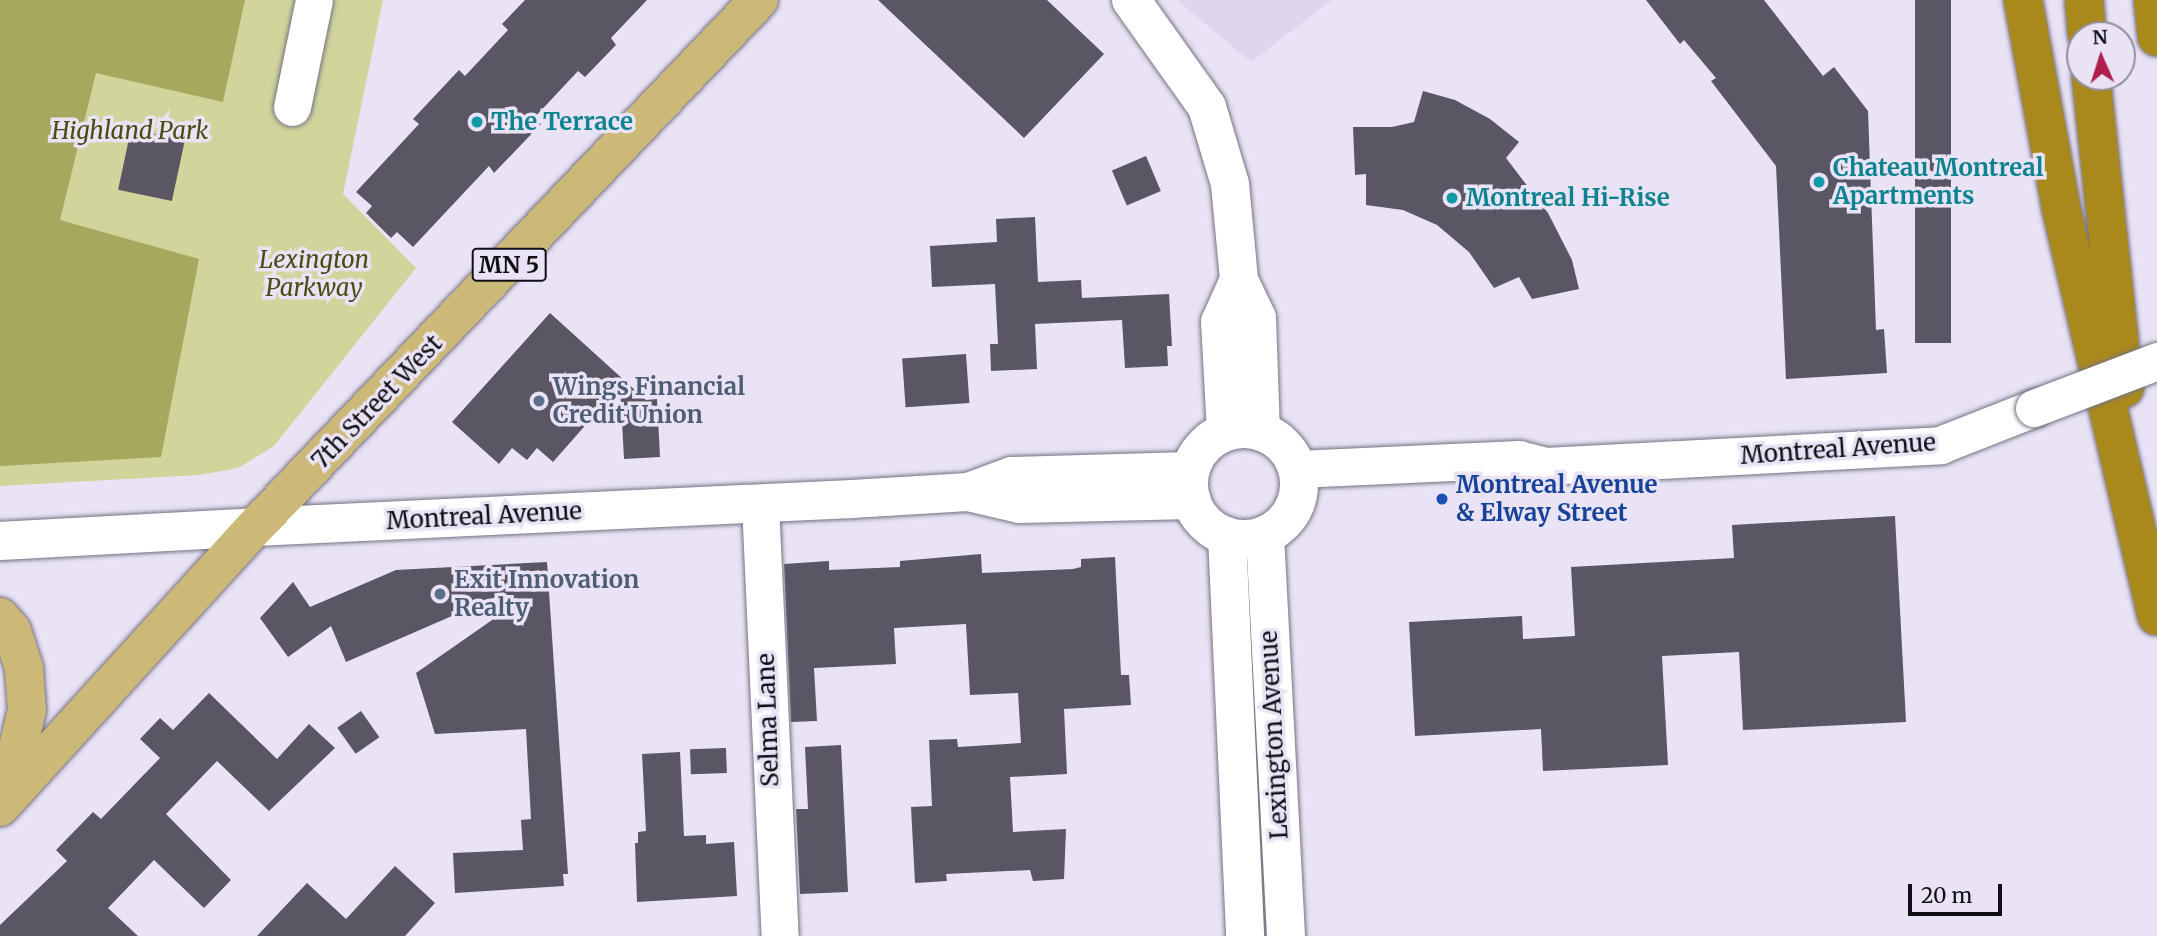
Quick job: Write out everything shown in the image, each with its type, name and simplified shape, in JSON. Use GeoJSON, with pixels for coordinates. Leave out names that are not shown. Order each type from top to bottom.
{"type":"FeatureCollection","features":[{"type":"Feature","properties":{"kind":"highway"},"geometry":{"type":"LineString","coordinates":[[2024,0],[2061,208],[2157,615]]}},
{"type":"Feature","properties":{"kind":"highway"},"geometry":{"type":"LineString","coordinates":[[2084,0],[2086,21]]}},
{"type":"Feature","properties":{"kind":"highway"},"geometry":{"type":"LineString","coordinates":[[2153,0],[2157,37]]}},
{"type":"Feature","properties":{"kind":"highway"},"geometry":{"type":"LineString","coordinates":[[2093,91],[2129,430],[2157,615]]}},
{"type":"Feature","properties":{"kind":"main road","name":"7th Street West"},"geometry":{"type":"LineString","coordinates":[[3,804],[255,527],[759,0]]}},
{"type":"Feature","properties":{"kind":"main road"},"geometry":{"type":"LineString","coordinates":[[0,617],[12,631],[24,669],[27,710],[3,804]]}},
{"type":"Feature","properties":{"kind":"street"},"geometry":{"type":"LineString","coordinates":[[292,107],[314,0]]}},
{"type":"Feature","properties":{"kind":"street"},"geometry":{"type":"LineString","coordinates":[[1131,0],[1207,107],[1230,184],[1239,280],[1220,322],[1244,432]]}},
{"type":"Feature","properties":{"kind":"street","name":"Montreal Avenue"},"geometry":{"type":"LineString","coordinates":[[1298,481],[1523,481],[1545,466],[1940,445],[2157,362]]}},
{"type":"Feature","properties":{"kind":"street"},"geometry":{"type":"LineString","coordinates":[[1244,432],[1277,440],[1298,481],[1287,519],[1265,535],[1227,536],[1204,523],[1191,486],[1198,454],[1244,432]]}},
{"type":"Feature","properties":{"kind":"street","name":"Montreal Avenue"},"geometry":{"type":"LineString","coordinates":[[0,541],[968,492],[1020,504],[1191,486]]}},
{"type":"Feature","properties":{"kind":"street","name":"Selma Lane"},"geometry":{"type":"LineString","coordinates":[[760,503],[780,936]]}},
{"type":"Feature","properties":{"kind":"street","name":"Lexington Avenue"},"geometry":{"type":"LineString","coordinates":[[1265,535],[1286,936]]}},
{"type":"Feature","properties":{"kind":"street","name":"Lexington Avenue"},"geometry":{"type":"LineString","coordinates":[[1227,536],[1244,936]]}},
{"type":"Feature","properties":{"kind":"shaded area"},"geometry":{"type":"Polygon","coordinates":[[[1177,0],[1332,0],[1251,62],[1177,0]]]}},
{"type":"Feature","properties":{"kind":"green space","name":"Highland Park"},"geometry":{"type":"Polygon","coordinates":[[[0,0],[383,0],[343,194],[416,268],[274,446],[238,468],[199,475],[0,486],[0,0]]]}},
{"type":"Feature","properties":{"kind":"green space","name":"Highland Park"},"geometry":{"type":"Polygon","coordinates":[[[0,0],[245,0],[223,102],[96,73],[60,220],[199,259],[161,457],[0,466],[0,0]]]}},
{"type":"Feature","properties":{"kind":"building","name":"The Terrace"},"geometry":{"type":"Polygon","coordinates":[[[525,0],[647,0],[611,38],[616,45],[585,77],[578,71],[534,118],[541,124],[494,173],[489,166],[413,247],[397,232],[391,238],[366,213],[372,206],[356,192],[419,124],[413,119],[459,70],[465,76],[508,30],[502,24],[525,0]]]}},
{"type":"Feature","properties":{"kind":"building"},"geometry":{"type":"Polygon","coordinates":[[[878,0],[1047,0],[1104,54],[1024,138],[878,0]]]}},
{"type":"Feature","properties":{"kind":"building","name":"Chateau Montreal Apartments"},"geometry":{"type":"Polygon","coordinates":[[[1646,0],[1764,0],[1823,76],[1834,67],[1868,111],[1876,330],[1884,329],[1887,373],[1786,379],[1776,166],[1711,81],[1716,78],[1684,40],[1680,44],[1646,0]]]}},
{"type":"Feature","properties":{"kind":"building"},"geometry":{"type":"Polygon","coordinates":[[[1915,0],[1951,0],[1951,343],[1915,343],[1915,0]]]}},
{"type":"Feature","properties":{"kind":"building","name":"Montreal Hi-Rise"},"geometry":{"type":"Polygon","coordinates":[[[1423,91],[1455,100],[1490,119],[1519,142],[1506,158],[1548,213],[1572,260],[1579,289],[1532,299],[1519,277],[1494,288],[1469,252],[1437,225],[1403,210],[1366,205],[1366,174],[1355,175],[1353,127],[1392,127],[1414,122],[1423,91]]]}},
{"type":"Feature","properties":{"kind":"building"},"geometry":{"type":"Polygon","coordinates":[[[131,129],[185,140],[172,201],[118,190],[131,129]]]}},
{"type":"Feature","properties":{"kind":"building"},"geometry":{"type":"Polygon","coordinates":[[[1146,156],[1161,191],[1127,205],[1112,170],[1146,156]]]}},
{"type":"Feature","properties":{"kind":"building"},"geometry":{"type":"Polygon","coordinates":[[[1035,217],[1038,282],[1081,280],[1082,298],[1169,294],[1172,346],[1167,346],[1168,366],[1125,368],[1122,320],[1035,324],[1037,369],[991,371],[990,344],[998,344],[995,284],[932,287],[930,246],[997,242],[996,219],[1035,217]]]}},
{"type":"Feature","properties":{"kind":"building","name":"Wings Financial Credit Union"},"geometry":{"type":"Polygon","coordinates":[[[550,313],[646,400],[657,399],[660,457],[624,459],[620,386],[553,462],[537,448],[527,460],[512,448],[499,464],[452,422],[550,313]]]}},
{"type":"Feature","properties":{"kind":"building"},"geometry":{"type":"Polygon","coordinates":[[[966,354],[969,403],[906,407],[902,358],[966,354]]]}},
{"type":"Feature","properties":{"kind":"building"},"geometry":{"type":"Polygon","coordinates":[[[1895,516],[1906,722],[1743,730],[1739,652],[1662,656],[1668,765],[1543,771],[1541,729],[1415,736],[1409,622],[1522,616],[1523,639],[1575,636],[1571,567],[1734,558],[1732,525],[1895,516]]]}},
{"type":"Feature","properties":{"kind":"building"},"geometry":{"type":"Polygon","coordinates":[[[981,554],[982,573],[1073,569],[1081,567],[1081,559],[1115,557],[1121,675],[1129,675],[1131,705],[1064,709],[1067,774],[1010,777],[1013,832],[1066,829],[1064,879],[1033,881],[1030,870],[946,874],[947,881],[915,883],[911,807],[932,806],[929,740],[957,739],[958,747],[1021,743],[1018,693],[970,695],[966,624],[894,628],[896,664],[814,668],[817,721],[791,722],[784,564],[829,561],[829,570],[900,567],[900,561],[981,554]]]}},
{"type":"Feature","properties":{"kind":"building"},"geometry":{"type":"Polygon","coordinates":[[[547,562],[568,874],[563,874],[564,886],[455,893],[453,853],[523,850],[521,820],[531,819],[526,729],[435,734],[416,673],[512,606],[505,593],[346,662],[331,626],[288,657],[260,618],[293,582],[310,607],[396,570],[547,562]]]}},
{"type":"Feature","properties":{"kind":"building"},"geometry":{"type":"Polygon","coordinates":[[[209,693],[277,759],[309,724],[335,748],[269,811],[217,761],[166,814],[231,880],[204,908],[154,860],[108,908],[138,936],[0,936],[0,925],[67,861],[56,850],[93,812],[101,819],[160,758],[140,739],[160,718],[173,730],[209,693]]]}},
{"type":"Feature","properties":{"kind":"building"},"geometry":{"type":"Polygon","coordinates":[[[361,711],[379,737],[356,754],[337,728],[361,711]]]}},
{"type":"Feature","properties":{"kind":"building"},"geometry":{"type":"Polygon","coordinates":[[[841,745],[848,892],[800,894],[796,809],[808,809],[805,747],[841,745]]]}},
{"type":"Feature","properties":{"kind":"building"},"geometry":{"type":"Polygon","coordinates":[[[726,748],[727,773],[691,774],[690,749],[726,748]]]}},
{"type":"Feature","properties":{"kind":"building"},"geometry":{"type":"Polygon","coordinates":[[[680,752],[684,836],[706,835],[706,844],[734,842],[737,896],[637,902],[635,843],[638,843],[638,832],[646,831],[642,754],[680,752]]]}},
{"type":"Feature","properties":{"kind":"building"},"geometry":{"type":"Polygon","coordinates":[[[395,866],[435,903],[405,936],[257,936],[307,883],[346,919],[395,866]]]}},
{"type":"Feature","properties":{"kind":"place","name":"The Terrace"},"geometry":{"type":"Point","coordinates":[477,122]}},
{"type":"Feature","properties":{"kind":"place","name":"Chateau Montreal Apartments"},"geometry":{"type":"Point","coordinates":[1819,182]}},
{"type":"Feature","properties":{"kind":"place","name":"Montreal Hi-Rise"},"geometry":{"type":"Point","coordinates":[1452,198]}},
{"type":"Feature","properties":{"kind":"place","name":"Wings Financial Credit Union"},"geometry":{"type":"Point","coordinates":[539,401]}},
{"type":"Feature","properties":{"kind":"place","name":"Montreal Avenue & Elway Street"},"geometry":{"type":"Point","coordinates":[1442,499]}},
{"type":"Feature","properties":{"kind":"place","name":"Exit Innovation Realty"},"geometry":{"type":"Point","coordinates":[440,594]}},
{"type":"Feature","properties":{"kind":"park label","name":"Lexington Parkway"},"geometry":{"type":"Point","coordinates":[314,274]}}]}
